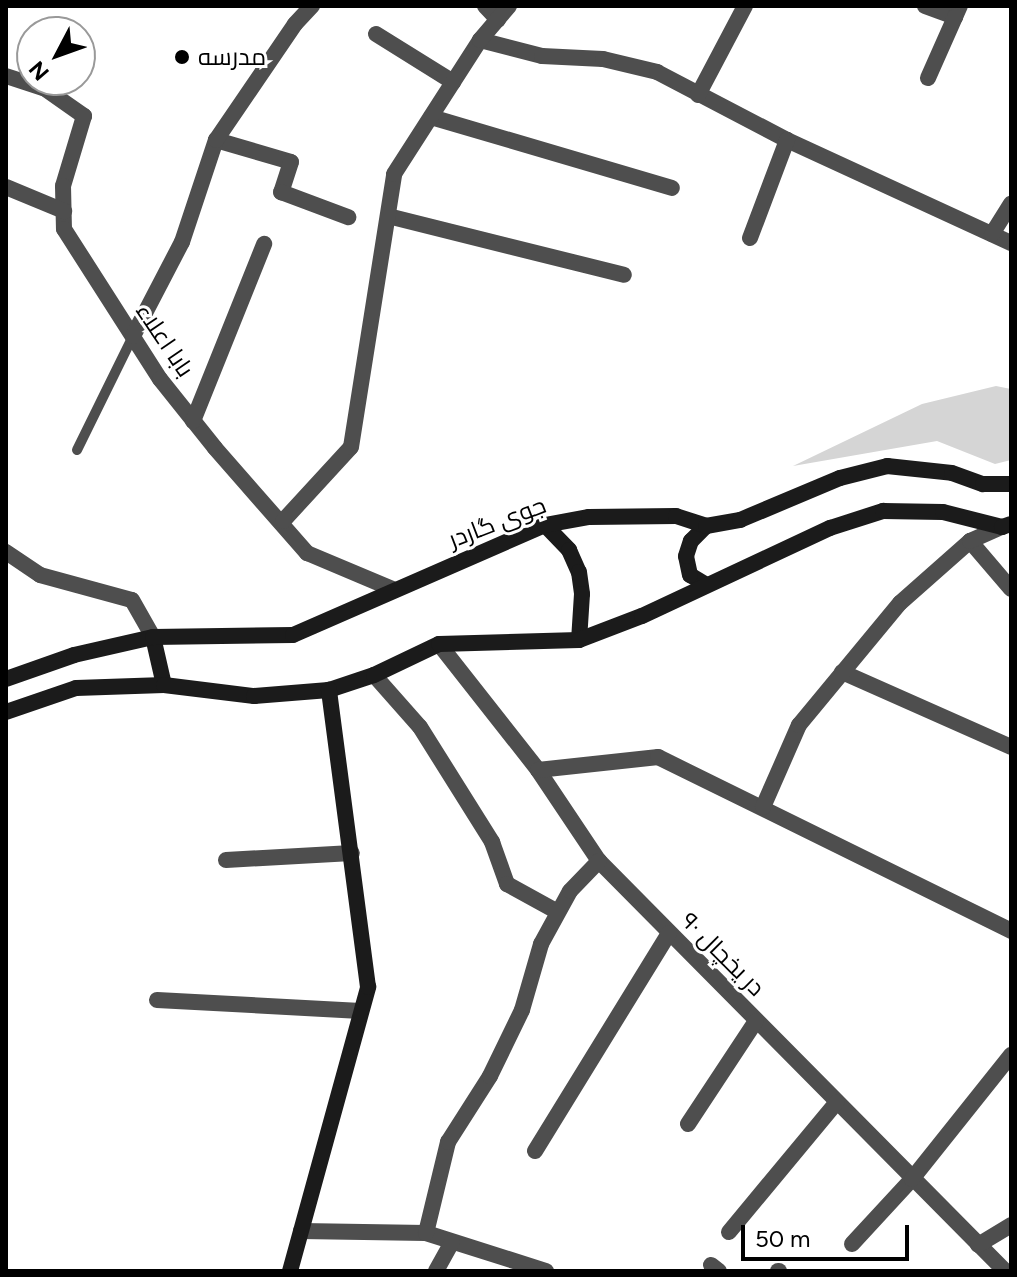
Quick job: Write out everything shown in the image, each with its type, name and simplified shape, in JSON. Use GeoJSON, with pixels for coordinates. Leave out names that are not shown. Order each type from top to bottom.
{"type":"FeatureCollection","features":[{"type":"Feature","properties":{"kind":"street"},"geometry":{"type":"LineString","coordinates":[[133,336],[182,242],[216,140],[295,24],[312,6]]}},
{"type":"Feature","properties":{"kind":"street"},"geometry":{"type":"LineString","coordinates":[[485,6],[498,20]]}},
{"type":"Feature","properties":{"kind":"street"},"geometry":{"type":"LineString","coordinates":[[283,521],[351,447],[394,174],[480,40],[509,6]]}},
{"type":"Feature","properties":{"kind":"street"},"geometry":{"type":"LineString","coordinates":[[698,95],[745,6]]}},
{"type":"Feature","properties":{"kind":"street"},"geometry":{"type":"LineString","coordinates":[[925,6],[958,12],[928,78]]}},
{"type":"Feature","properties":{"kind":"street"},"geometry":{"type":"LineString","coordinates":[[376,34],[453,82]]}},
{"type":"Feature","properties":{"kind":"street"},"geometry":{"type":"LineString","coordinates":[[480,40],[542,56],[603,59],[657,72],[787,140],[1011,243]]}},
{"type":"Feature","properties":{"kind":"street","name":"بابا اعلاء"},"geometry":{"type":"LineString","coordinates":[[6,76],[44,88],[84,116],[63,186],[64,229],[193,421],[283,521],[307,553],[395,590]]}},
{"type":"Feature","properties":{"kind":"street"},"geometry":{"type":"LineString","coordinates":[[431,117],[672,188]]}},
{"type":"Feature","properties":{"kind":"street"},"geometry":{"type":"LineString","coordinates":[[216,140],[291,162],[281,192],[348,217]]}},
{"type":"Feature","properties":{"kind":"street"},"geometry":{"type":"LineString","coordinates":[[750,238],[787,140]]}},
{"type":"Feature","properties":{"kind":"street"},"geometry":{"type":"LineString","coordinates":[[6,187],[64,211]]}},
{"type":"Feature","properties":{"kind":"street"},"geometry":{"type":"LineString","coordinates":[[992,234],[1011,204]]}},
{"type":"Feature","properties":{"kind":"street"},"geometry":{"type":"LineString","coordinates":[[388,216],[624,275]]}},
{"type":"Feature","properties":{"kind":"street"},"geometry":{"type":"LineString","coordinates":[[193,421],[264,244]]}},
{"type":"Feature","properties":{"kind":"street","name":"جوی گاردر"},"geometry":{"type":"LineString","coordinates":[[6,679],[74,655],[153,637],[293,635],[545,525],[589,517],[676,516],[706,526],[740,520],[840,478],[887,466],[952,473],[983,484],[1011,484]]}},
{"type":"Feature","properties":{"kind":"street"},"geometry":{"type":"LineString","coordinates":[[6,712],[76,688],[164,685],[254,696],[329,690],[374,675],[439,644],[579,640],[642,616],[830,528],[883,511],[943,512],[1006,526]]}},
{"type":"Feature","properties":{"kind":"street"},"geometry":{"type":"LineString","coordinates":[[545,525],[569,550],[579,572],[582,594],[579,640]]}},
{"type":"Feature","properties":{"kind":"street"},"geometry":{"type":"LineString","coordinates":[[705,584],[690,575],[686,556],[691,541],[706,526]]}},
{"type":"Feature","properties":{"kind":"street"},"geometry":{"type":"LineString","coordinates":[[763,807],[799,725],[900,603],[970,541],[1006,526]]}},
{"type":"Feature","properties":{"kind":"street"},"geometry":{"type":"LineString","coordinates":[[970,541],[1011,589]]}},
{"type":"Feature","properties":{"kind":"street"},"geometry":{"type":"LineString","coordinates":[[6,552],[40,575],[132,600],[153,637],[164,685]]}},
{"type":"Feature","properties":{"kind":"street","name":"در یخچال ۹۰"},"geometry":{"type":"LineString","coordinates":[[439,644],[538,770],[599,861],[1005,1271]]}},
{"type":"Feature","properties":{"kind":"street"},"geometry":{"type":"LineString","coordinates":[[842,672],[1011,747]]}},
{"type":"Feature","properties":{"kind":"street"},"geometry":{"type":"LineString","coordinates":[[374,675],[420,727],[492,842],[507,884],[558,912]]}},
{"type":"Feature","properties":{"kind":"street"},"geometry":{"type":"LineString","coordinates":[[290,1271],[368,987],[329,690]]}},
{"type":"Feature","properties":{"kind":"street"},"geometry":{"type":"LineString","coordinates":[[538,770],[658,757],[1011,931]]}},
{"type":"Feature","properties":{"kind":"street"},"geometry":{"type":"LineString","coordinates":[[226,860],[352,853]]}},
{"type":"Feature","properties":{"kind":"street"},"geometry":{"type":"LineString","coordinates":[[426,1233],[448,1142],[490,1076],[522,1010],[541,944],[558,912],[570,891],[599,861]]}},
{"type":"Feature","properties":{"kind":"street"},"geometry":{"type":"LineString","coordinates":[[535,1151],[669,933]]}},
{"type":"Feature","properties":{"kind":"street"},"geometry":{"type":"LineString","coordinates":[[157,1000],[361,1011]]}},
{"type":"Feature","properties":{"kind":"street"},"geometry":{"type":"LineString","coordinates":[[688,1124],[756,1021]]}},
{"type":"Feature","properties":{"kind":"street"},"geometry":{"type":"LineString","coordinates":[[852,1244],[912,1179],[1011,1055]]}},
{"type":"Feature","properties":{"kind":"street"},"geometry":{"type":"LineString","coordinates":[[729,1232],[836,1103]]}},
{"type":"Feature","properties":{"kind":"street"},"geometry":{"type":"LineString","coordinates":[[978,1245],[1011,1225]]}},
{"type":"Feature","properties":{"kind":"street"},"geometry":{"type":"LineString","coordinates":[[301,1231],[426,1233],[545,1271]]}},
{"type":"Feature","properties":{"kind":"street"},"geometry":{"type":"LineString","coordinates":[[436,1271],[452,1242]]}},
{"type":"Feature","properties":{"kind":"lane"},"geometry":{"type":"LineString","coordinates":[[77,450],[133,336]]}},
{"type":"Feature","properties":{"kind":"shaded area"},"geometry":{"type":"Polygon","coordinates":[[[996,386],[1011,389],[1011,460],[995,464],[937,441],[793,466],[922,404],[996,386]]]}},
{"type":"Feature","properties":{"kind":"place","name":"مدرسه"},"geometry":{"type":"Point","coordinates":[182,57]}}]}
